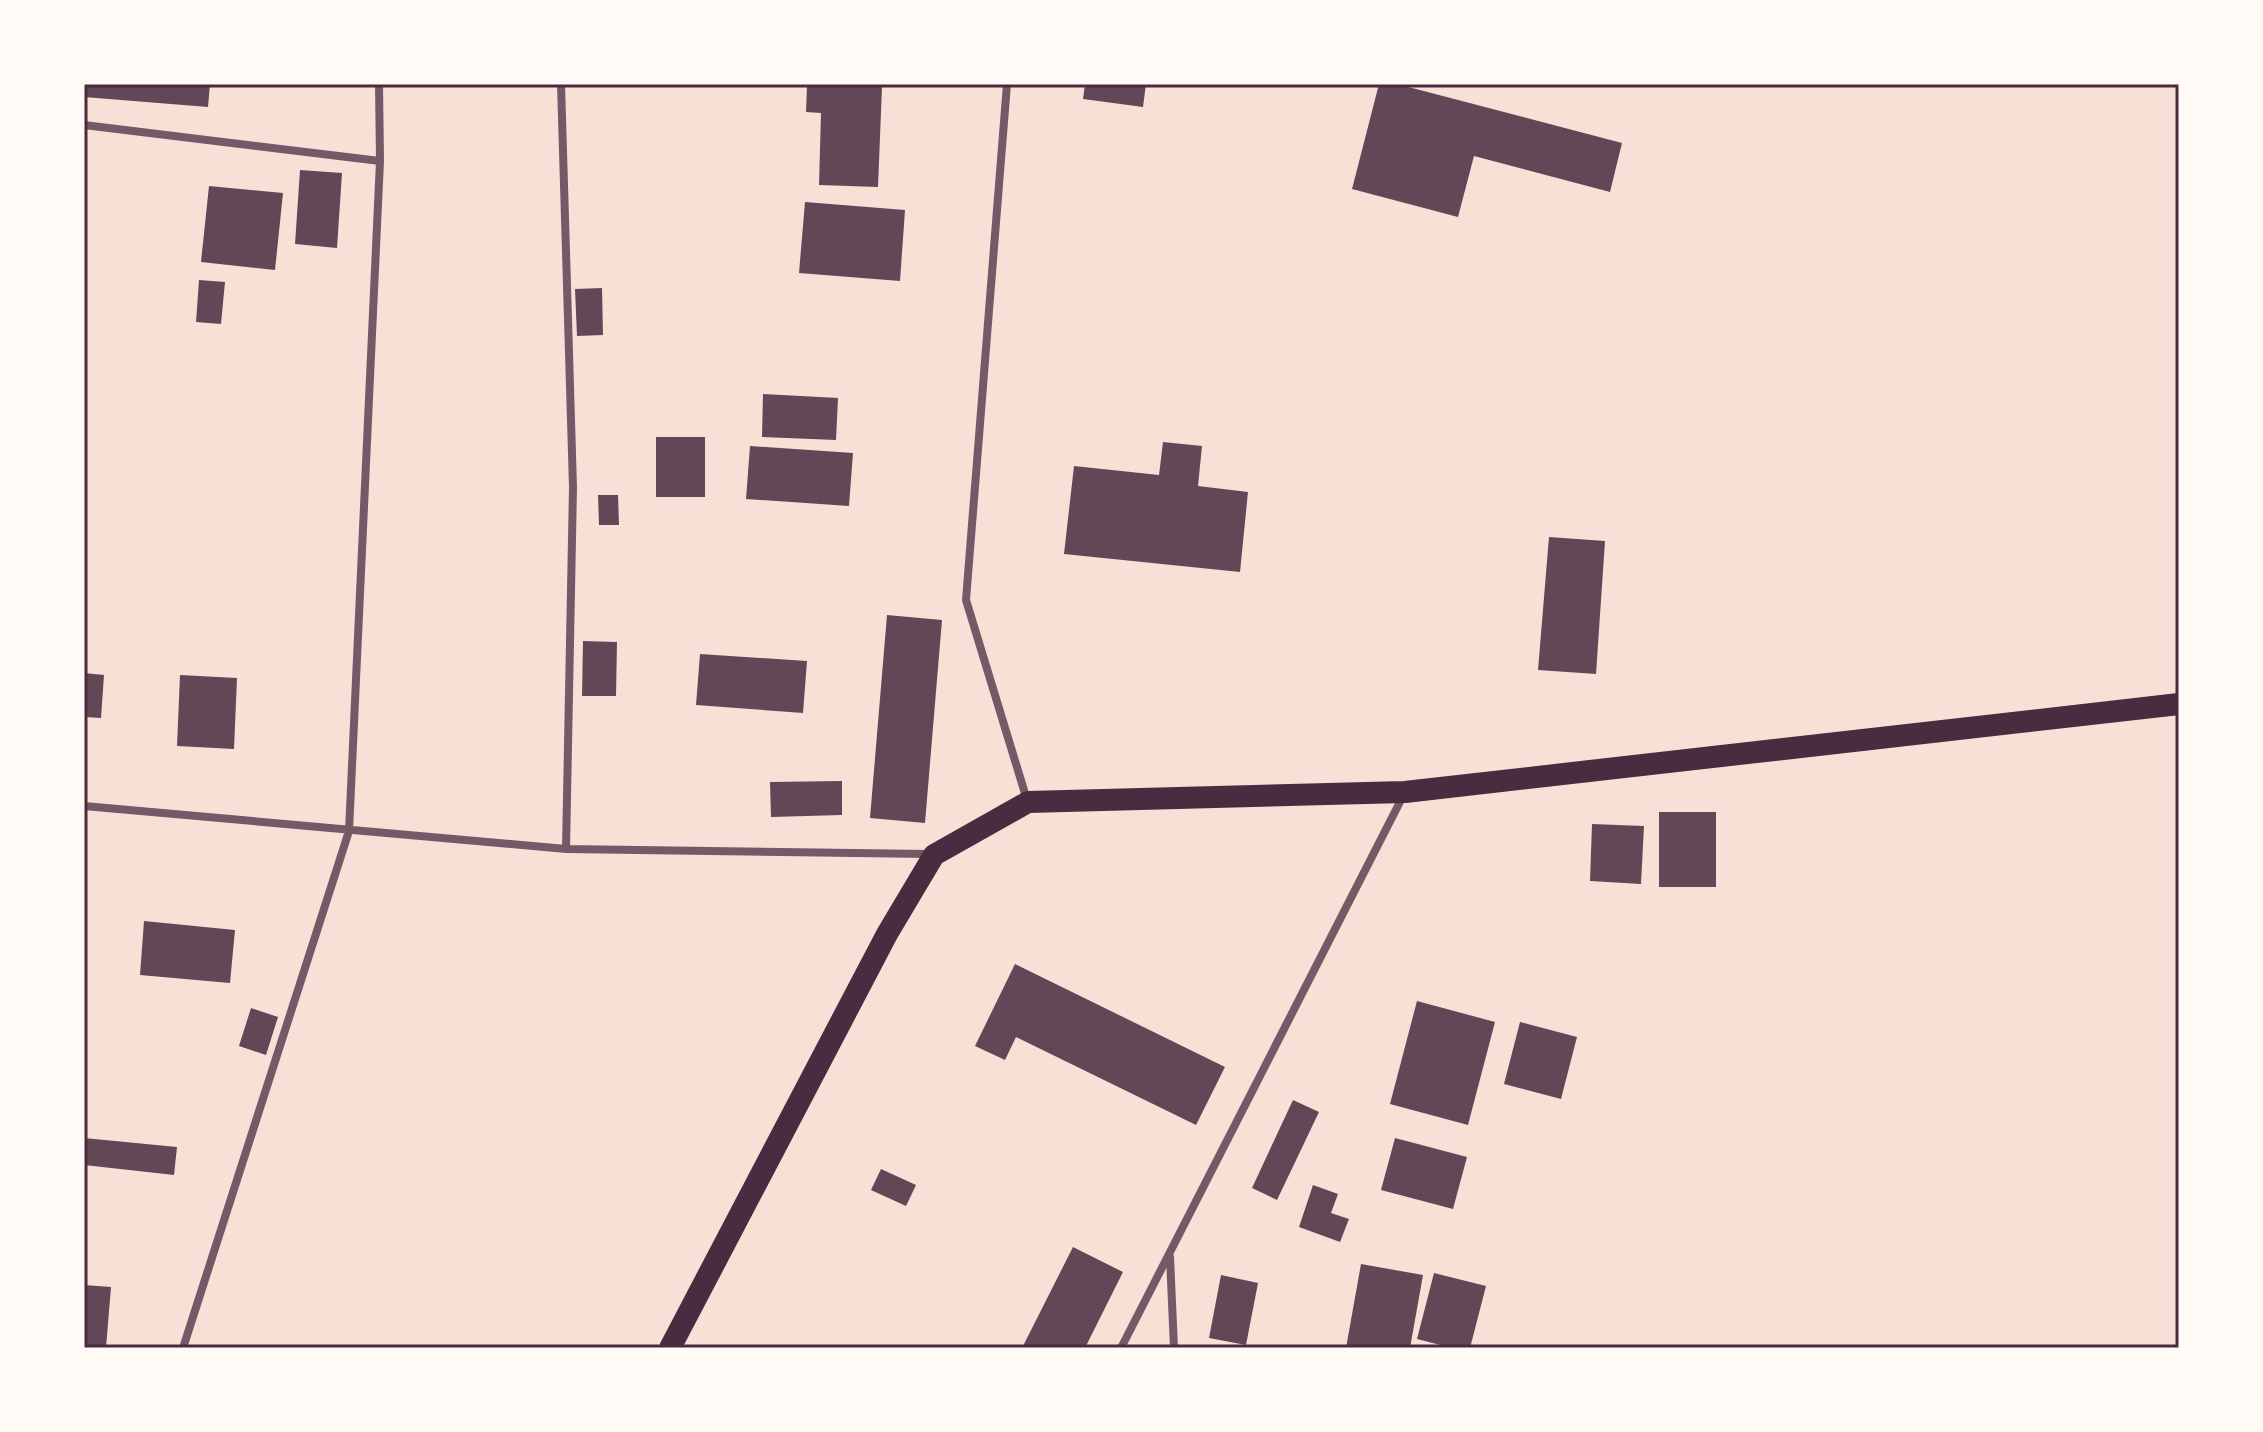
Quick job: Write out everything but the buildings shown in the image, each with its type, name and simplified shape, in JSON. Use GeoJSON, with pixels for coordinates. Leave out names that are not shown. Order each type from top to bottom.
{"type":"FeatureCollection","features":[{"type":"Feature","properties":{"kind":"highway"},"geometry":{"type":"LineString","coordinates":[[670,1348],[887,934],[934,855],[1028,802],[1405,792],[2179,704]]}},
{"type":"Feature","properties":{"kind":"street"},"geometry":{"type":"LineString","coordinates":[[183,1348],[349,831],[380,161],[379,84]]}},
{"type":"Feature","properties":{"kind":"street"},"geometry":{"type":"LineString","coordinates":[[561,84],[573,487],[566,849]]}},
{"type":"Feature","properties":{"kind":"street"},"geometry":{"type":"LineString","coordinates":[[1007,84],[966,600],[1028,802]]}},
{"type":"Feature","properties":{"kind":"street"},"geometry":{"type":"LineString","coordinates":[[84,125],[380,161]]}},
{"type":"Feature","properties":{"kind":"street"},"geometry":{"type":"LineString","coordinates":[[1121,1348],[1405,792]]}},
{"type":"Feature","properties":{"kind":"street"},"geometry":{"type":"LineString","coordinates":[[84,806],[566,849],[934,855]]}},
{"type":"Feature","properties":{"kind":"street"},"geometry":{"type":"LineString","coordinates":[[1169,1254],[1174,1348]]}}]}
